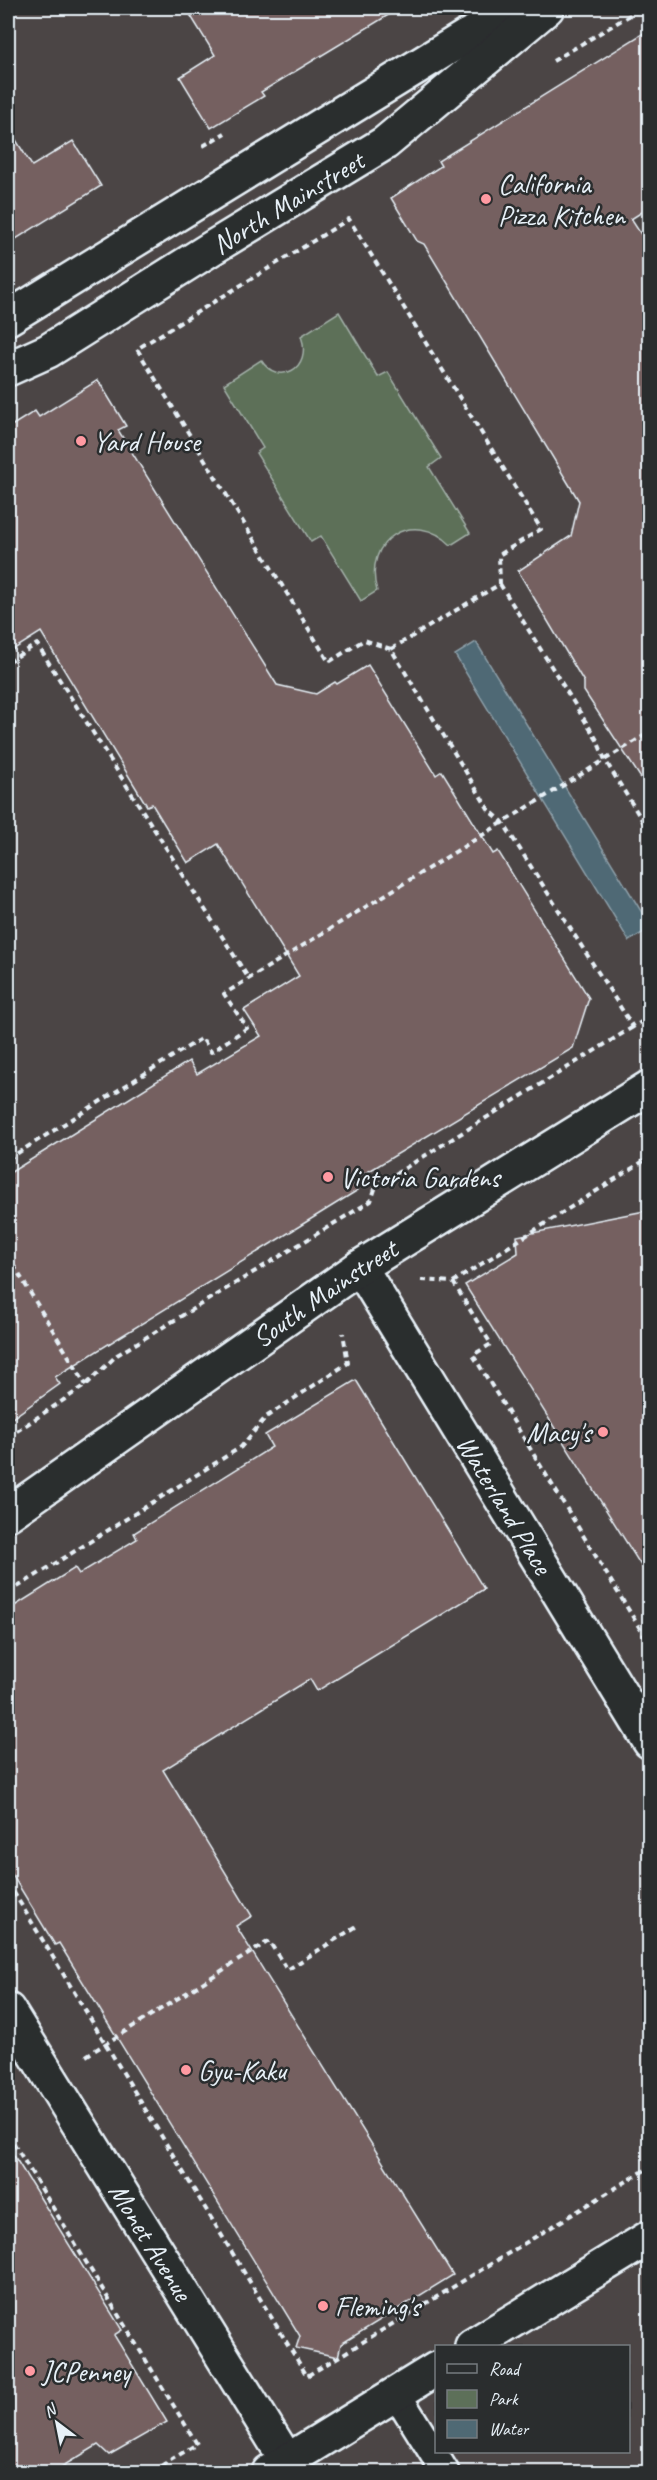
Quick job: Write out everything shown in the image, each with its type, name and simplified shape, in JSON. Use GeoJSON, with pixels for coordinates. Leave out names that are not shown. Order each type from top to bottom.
{"type":"FeatureCollection","features":[{"type":"Feature","properties":{"kind":"street","name":"North Mainstreet"},"geometry":{"type":"LineString","coordinates":[[8,318],[467,36],[525,8]]}},
{"type":"Feature","properties":{"kind":"street","name":"North Mainstreet"},"geometry":{"type":"LineString","coordinates":[[8,369],[48,351],[385,143],[547,8]]}},
{"type":"Feature","properties":{"kind":"street","name":"South Mainstreet"},"geometry":{"type":"LineString","coordinates":[[8,1514],[360,1267],[650,1087]]}},
{"type":"Feature","properties":{"kind":"street","name":"Waterland Place"},"geometry":{"type":"LineString","coordinates":[[360,1267],[650,1742]]}},
{"type":"Feature","properties":{"kind":"street","name":"Monet Avenue"},"geometry":{"type":"LineString","coordinates":[[8,2010],[283,2469]]}},
{"type":"Feature","properties":{"kind":"street"},"geometry":{"type":"LineString","coordinates":[[474,2345],[650,2237]]}},
{"type":"Feature","properties":{"kind":"street"},"geometry":{"type":"LineString","coordinates":[[283,2469],[435,2369]]}},
{"type":"Feature","properties":{"kind":"lane"},"geometry":{"type":"LineString","coordinates":[[396,2393],[445,2472]]}},
{"type":"Feature","properties":{"kind":"path"},"geometry":{"type":"LineString","coordinates":[[633,1027],[502,821],[489,810],[391,649],[364,640],[329,662],[137,350],[349,219],[541,529],[499,555],[500,584],[597,740],[605,760],[650,833]]}},
{"type":"Feature","properties":{"kind":"path"},"geometry":{"type":"LineString","coordinates":[[391,649],[500,584]]}},
{"type":"Feature","properties":{"kind":"path"},"geometry":{"type":"LineString","coordinates":[[8,662],[37,644],[249,980]]}},
{"type":"Feature","properties":{"kind":"path"},"geometry":{"type":"LineString","coordinates":[[8,1159],[202,1038],[211,1052],[247,1028],[224,994],[650,732]]}},
{"type":"Feature","properties":{"kind":"path"},"geometry":{"type":"LineString","coordinates":[[8,1437],[86,1384],[117,1355],[371,1201],[376,1186],[650,1017]]}},
{"type":"Feature","properties":{"kind":"path"},"geometry":{"type":"LineString","coordinates":[[421,1280],[453,1282],[650,1158]]}},
{"type":"Feature","properties":{"kind":"path"},"geometry":{"type":"LineString","coordinates":[[8,1256],[86,1384]]}},
{"type":"Feature","properties":{"kind":"path"},"geometry":{"type":"LineString","coordinates":[[453,1282],[491,1344],[473,1355],[650,1645]]}},
{"type":"Feature","properties":{"kind":"path"},"geometry":{"type":"LineString","coordinates":[[8,1593],[241,1447],[266,1417],[348,1363],[343,1333]]}},
{"type":"Feature","properties":{"kind":"path"},"geometry":{"type":"LineString","coordinates":[[8,1883],[307,2376],[650,2167]]}},
{"type":"Feature","properties":{"kind":"path"},"geometry":{"type":"LineString","coordinates":[[81,2060],[269,1941],[287,1970],[357,1926]]}},
{"type":"Feature","properties":{"kind":"path"},"geometry":{"type":"LineString","coordinates":[[8,2134],[197,2444],[151,2472]]}},
{"type":"Feature","properties":{"kind":"shaded area","name":"Victoria Gardens"},"geometry":{"type":"Polygon","coordinates":[[[8,8],[649,8],[649,2472],[8,2472],[8,8]]]}},
{"type":"Feature","properties":{"kind":"green space"},"geometry":{"type":"Polygon","coordinates":[[[339,312],[378,377],[388,372],[441,458],[429,467],[470,533],[451,545],[437,534],[422,529],[407,530],[394,535],[384,544],[377,557],[374,573],[377,591],[361,601],[321,536],[311,542],[256,453],[263,448],[224,384],[261,360],[268,368],[276,372],[284,373],[292,370],[302,357],[301,336],[339,312]]]}},
{"type":"Feature","properties":{"kind":"water"},"geometry":{"type":"Polygon","coordinates":[[[476,642],[649,924],[649,929],[629,941],[455,655],[476,642]]]}},
{"type":"Feature","properties":{"kind":"building"},"geometry":{"type":"Polygon","coordinates":[[[186,8],[400,8],[261,92],[264,96],[211,128],[180,77],[215,55],[186,8]]]}},
{"type":"Feature","properties":{"kind":"building"},"geometry":{"type":"Polygon","coordinates":[[[650,29],[650,207],[631,219],[650,248],[650,792],[584,691],[584,682],[518,571],[571,536],[579,501],[424,244],[417,241],[391,198],[441,166],[438,161],[650,29]]]}},
{"type":"Feature","properties":{"kind":"building"},"geometry":{"type":"Polygon","coordinates":[[[8,127],[32,166],[73,141],[101,186],[8,244],[8,127]]]}},
{"type":"Feature","properties":{"kind":"building"},"geometry":{"type":"Polygon","coordinates":[[[98,380],[126,426],[118,430],[277,685],[316,694],[368,665],[436,775],[442,771],[493,854],[498,851],[589,998],[573,1048],[351,1182],[358,1190],[55,1377],[60,1384],[8,1421],[8,1174],[189,1061],[197,1074],[261,1036],[244,1010],[299,976],[218,844],[188,863],[152,804],[147,806],[41,632],[8,653],[8,428],[35,411],[39,417],[98,380]]]}},
{"type":"Feature","properties":{"kind":"building","name":"Macy's"},"geometry":{"type":"Polygon","coordinates":[[[650,1210],[650,1580],[465,1285],[518,1253],[517,1236],[650,1210]]]}},
{"type":"Feature","properties":{"kind":"building"},"geometry":{"type":"Polygon","coordinates":[[[356,1380],[484,1589],[317,1691],[310,1679],[163,1770],[252,1916],[236,1926],[453,2275],[341,2344],[338,2357],[296,2348],[300,2336],[59,1943],[55,1945],[8,1868],[8,1610],[75,1568],[79,1574],[137,1539],[134,1533],[272,1447],[265,1435],[356,1380]]]}},
{"type":"Feature","properties":{"kind":"building"},"geometry":{"type":"Polygon","coordinates":[[[8,2146],[122,2330],[114,2335],[167,2422],[109,2455],[98,2445],[53,2472],[8,2472],[8,2146]]]}},
{"type":"Feature","properties":{"kind":"place","name":"California Pizza Kitchen"},"geometry":{"type":"Point","coordinates":[486,199]}},
{"type":"Feature","properties":{"kind":"place","name":"Yard House"},"geometry":{"type":"Point","coordinates":[81,441]}},
{"type":"Feature","properties":{"kind":"place","name":"Victoria Gardens"},"geometry":{"type":"Point","coordinates":[328,1177]}},
{"type":"Feature","properties":{"kind":"place","name":"Macy's"},"geometry":{"type":"Point","coordinates":[603,1432]}},
{"type":"Feature","properties":{"kind":"place","name":"Gyu-Kaku"},"geometry":{"type":"Point","coordinates":[186,2070]}},
{"type":"Feature","properties":{"kind":"place","name":"Fleming's"},"geometry":{"type":"Point","coordinates":[323,2306]}},
{"type":"Feature","properties":{"kind":"place","name":"JCPenney"},"geometry":{"type":"Point","coordinates":[30,2371]}}]}
